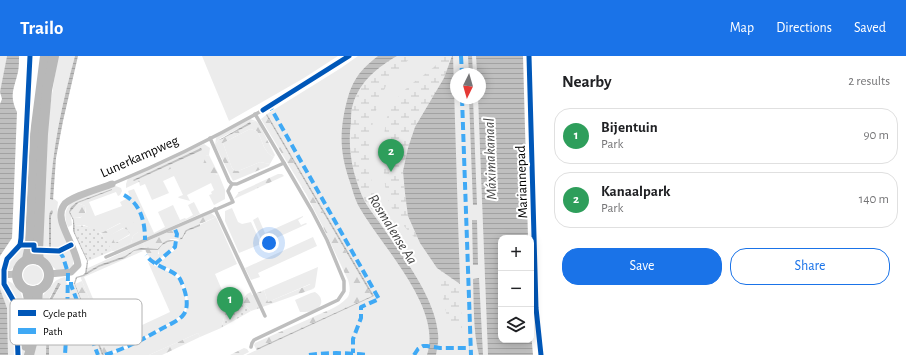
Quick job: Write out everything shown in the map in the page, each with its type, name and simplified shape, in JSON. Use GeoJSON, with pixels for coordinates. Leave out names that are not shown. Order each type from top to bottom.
{"type":"FeatureCollection","features":[{"type":"Feature","properties":{"kind":"main road"},"geometry":{"type":"LineString","coordinates":[[27,259],[30,245],[35,134],[46,56]]}},
{"type":"Feature","properties":{"kind":"main road"},"geometry":{"type":"LineString","coordinates":[[39,260],[38,251],[42,134],[47,90],[54,56]]}},
{"type":"Feature","properties":{"kind":"main road"},"geometry":{"type":"LineString","coordinates":[[31,258],[39,260],[45,264],[49,274],[46,284],[32,290],[19,284],[17,274],[21,264],[27,259],[31,258]]}},
{"type":"Feature","properties":{"kind":"main road"},"geometry":{"type":"LineString","coordinates":[[32,290],[33,299]]}},
{"type":"Feature","properties":{"kind":"main road"},"geometry":{"type":"LineString","coordinates":[[28,355],[31,345]]}},
{"type":"Feature","properties":{"kind":"street","name":"Lunerkampweg"},"geometry":{"type":"LineString","coordinates":[[49,274],[71,272],[78,266],[76,256],[61,218],[61,211],[64,204],[71,199],[112,184]]}},
{"type":"Feature","properties":{"kind":"street"},"geometry":{"type":"LineString","coordinates":[[1,275],[17,274]]}},
{"type":"Feature","properties":{"kind":"lane","name":"Lunerkampweg"},"geometry":{"type":"LineString","coordinates":[[112,184],[171,158],[263,110]]}},
{"type":"Feature","properties":{"kind":"lane"},"geometry":{"type":"LineString","coordinates":[[251,347],[254,340],[338,300],[344,291],[344,281],[327,240],[312,211],[255,114]]}},
{"type":"Feature","properties":{"kind":"lane"},"geometry":{"type":"LineString","coordinates":[[210,138],[229,182],[232,184],[238,184],[284,163]]}},
{"type":"Feature","properties":{"kind":"lane"},"geometry":{"type":"LineString","coordinates":[[106,257],[215,208],[233,202],[228,191],[232,184]]}},
{"type":"Feature","properties":{"kind":"lane"},"geometry":{"type":"LineString","coordinates":[[215,208],[265,316]]}},
{"type":"Feature","properties":{"kind":"green space"},"geometry":{"type":"Polygon","coordinates":[[[0,56],[7,56],[0,95],[0,56]]]}},
{"type":"Feature","properties":{"kind":"green space"},"geometry":{"type":"Polygon","coordinates":[[[58,56],[75,56],[58,127],[51,181],[50,199],[53,198],[58,202],[58,219],[68,245],[59,250],[42,249],[48,120],[58,56]]]}},
{"type":"Feature","properties":{"kind":"green space"},"geometry":{"type":"Polygon","coordinates":[[[202,56],[338,56],[304,78],[229,121],[202,56]]]}},
{"type":"Feature","properties":{"kind":"green space"},"geometry":{"type":"Polygon","coordinates":[[[358,56],[476,56],[477,68],[450,68],[450,104],[478,104],[488,355],[246,355],[373,296],[267,114],[358,56]]]}},
{"type":"Feature","properties":{"kind":"green space"},"geometry":{"type":"Polygon","coordinates":[[[397,56],[412,56],[386,86],[375,113],[370,142],[370,172],[377,204],[387,225],[387,234],[370,210],[359,187],[354,172],[349,138],[353,105],[359,90],[371,74],[397,56]]]}},
{"type":"Feature","properties":{"kind":"green space"},"geometry":{"type":"Polygon","coordinates":[[[444,56],[452,56],[444,78],[431,102],[403,171],[408,216],[420,243],[397,217],[388,199],[383,154],[385,128],[390,109],[398,97],[440,62],[444,56]]]}},
{"type":"Feature","properties":{"kind":"green space"},"geometry":{"type":"Polygon","coordinates":[[[266,115],[372,296],[256,349],[254,345],[255,343],[339,305],[347,298],[350,289],[348,280],[305,192],[261,119],[266,115]]]}},
{"type":"Feature","properties":{"kind":"green space"},"geometry":{"type":"Polygon","coordinates":[[[250,119],[256,121],[250,122],[219,139],[215,145],[216,138],[218,136],[250,119]]]}},
{"type":"Feature","properties":{"kind":"green space"},"geometry":{"type":"Polygon","coordinates":[[[256,121],[275,155],[274,157],[270,155],[257,131],[250,129],[223,143],[232,168],[235,171],[260,162],[270,164],[269,166],[233,181],[215,145],[219,139],[220,140],[251,124],[250,122],[256,121]]]}},
{"type":"Feature","properties":{"kind":"green space"},"geometry":{"type":"Polygon","coordinates":[[[250,129],[257,131],[265,149],[274,157],[270,164],[260,162],[235,171],[232,168],[223,143],[250,129]]]}},
{"type":"Feature","properties":{"kind":"green space"},"geometry":{"type":"Polygon","coordinates":[[[204,144],[210,148],[209,155],[206,156],[216,175],[219,175],[225,190],[225,199],[214,205],[209,195],[212,194],[211,192],[214,190],[211,183],[187,195],[190,201],[179,198],[178,197],[183,195],[174,176],[163,181],[169,193],[152,200],[145,184],[140,186],[139,182],[126,188],[128,178],[204,144]]]}},
{"type":"Feature","properties":{"kind":"green space"},"geometry":{"type":"Polygon","coordinates":[[[209,155],[219,175],[205,173],[202,167],[206,156],[209,155]]]}},
{"type":"Feature","properties":{"kind":"green space"},"geometry":{"type":"Polygon","coordinates":[[[174,165],[176,166],[175,167],[139,182],[138,181],[174,165]]]}},
{"type":"Feature","properties":{"kind":"green space"},"geometry":{"type":"Polygon","coordinates":[[[278,174],[282,174],[284,176],[234,199],[239,192],[278,174]]]}},
{"type":"Feature","properties":{"kind":"green space"},"geometry":{"type":"Polygon","coordinates":[[[113,185],[121,188],[122,191],[120,195],[118,196],[116,192],[89,202],[95,216],[122,206],[120,202],[130,197],[128,191],[134,189],[154,233],[165,227],[158,212],[173,205],[180,220],[186,219],[193,215],[188,205],[194,202],[200,214],[115,252],[114,251],[131,243],[133,236],[138,232],[120,223],[101,233],[84,225],[74,225],[73,218],[80,218],[86,212],[85,206],[78,203],[112,189],[77,202],[71,217],[72,225],[68,227],[65,217],[67,208],[72,202],[113,185]]]}},
{"type":"Feature","properties":{"kind":"green space"},"geometry":{"type":"Polygon","coordinates":[[[78,203],[85,206],[85,214],[82,217],[73,218],[70,212],[78,203]]]}},
{"type":"Feature","properties":{"kind":"green space"},"geometry":{"type":"Polygon","coordinates":[[[232,208],[238,222],[242,224],[251,222],[261,244],[239,253],[225,221],[225,211],[232,208]]]}},
{"type":"Feature","properties":{"kind":"green space"},"geometry":{"type":"Polygon","coordinates":[[[211,213],[216,217],[186,230],[180,239],[171,239],[161,244],[158,249],[145,248],[143,243],[211,213]]]}},
{"type":"Feature","properties":{"kind":"green space"},"geometry":{"type":"Polygon","coordinates":[[[303,216],[298,220],[301,225],[307,224],[263,244],[253,220],[258,217],[265,233],[303,216]]]}},
{"type":"Feature","properties":{"kind":"green space"},"geometry":{"type":"Polygon","coordinates":[[[216,217],[237,264],[215,274],[228,304],[221,328],[200,337],[198,333],[149,355],[113,355],[112,354],[134,345],[142,345],[142,341],[180,319],[186,312],[188,301],[180,276],[170,269],[158,264],[176,249],[178,241],[184,237],[187,231],[216,217]]]}},
{"type":"Feature","properties":{"kind":"green space"},"geometry":{"type":"Polygon","coordinates":[[[131,219],[138,229],[138,232],[133,236],[131,243],[112,251],[101,233],[123,223],[125,220],[131,219]],[[123,228],[111,235],[115,243],[130,235],[128,230],[123,228]]]}},
{"type":"Feature","properties":{"kind":"green space"},"geometry":{"type":"Polygon","coordinates":[[[74,225],[93,228],[98,231],[112,251],[88,261],[75,233],[74,225]]]}},
{"type":"Feature","properties":{"kind":"green space"},"geometry":{"type":"Polygon","coordinates":[[[124,228],[128,230],[130,234],[115,243],[110,235],[124,228]]]}},
{"type":"Feature","properties":{"kind":"green space"},"geometry":{"type":"Polygon","coordinates":[[[313,237],[317,246],[258,273],[260,277],[251,280],[245,268],[313,237]]]}},
{"type":"Feature","properties":{"kind":"green space"},"geometry":{"type":"Polygon","coordinates":[[[175,241],[173,248],[165,255],[155,262],[149,257],[159,254],[158,250],[162,245],[175,241]]]}},
{"type":"Feature","properties":{"kind":"green space"},"geometry":{"type":"Polygon","coordinates":[[[143,243],[145,248],[134,250],[125,256],[99,265],[87,272],[88,268],[143,243]]]}},
{"type":"Feature","properties":{"kind":"green space"},"geometry":{"type":"Polygon","coordinates":[[[21,247],[26,247],[24,256],[11,270],[5,271],[11,258],[21,247]]]}},
{"type":"Feature","properties":{"kind":"green space"},"geometry":{"type":"Polygon","coordinates":[[[70,248],[73,257],[73,266],[65,270],[56,270],[44,257],[43,252],[60,253],[70,248]]]}},
{"type":"Feature","properties":{"kind":"green space"},"geometry":{"type":"Polygon","coordinates":[[[145,250],[158,250],[158,255],[150,258],[145,250]]]}},
{"type":"Feature","properties":{"kind":"green space"},"geometry":{"type":"Polygon","coordinates":[[[134,251],[143,251],[84,277],[93,299],[89,299],[80,276],[99,267],[125,258],[134,251]]]}},
{"type":"Feature","properties":{"kind":"green space"},"geometry":{"type":"Polygon","coordinates":[[[148,262],[172,273],[178,279],[185,296],[185,306],[182,314],[142,338],[142,325],[170,312],[148,262]]]}},
{"type":"Feature","properties":{"kind":"green space"},"geometry":{"type":"Polygon","coordinates":[[[33,265],[40,268],[43,275],[40,282],[33,285],[26,282],[23,275],[26,268],[33,265]]]}},
{"type":"Feature","properties":{"kind":"green space"},"geometry":{"type":"Polygon","coordinates":[[[318,267],[315,287],[313,289],[310,284],[268,302],[264,290],[318,267]]]}},
{"type":"Feature","properties":{"kind":"green space"},"geometry":{"type":"Polygon","coordinates":[[[437,268],[460,284],[461,330],[456,330],[447,317],[437,268]]]}},
{"type":"Feature","properties":{"kind":"green space"},"geometry":{"type":"Polygon","coordinates":[[[65,277],[67,284],[74,283],[80,299],[53,299],[61,285],[60,283],[49,299],[42,299],[44,294],[59,279],[65,277]]]}},
{"type":"Feature","properties":{"kind":"green space"},"geometry":{"type":"Polygon","coordinates":[[[82,281],[90,299],[81,299],[75,284],[82,281]]]}},
{"type":"Feature","properties":{"kind":"green space"},"geometry":{"type":"Polygon","coordinates":[[[7,282],[12,283],[20,291],[23,299],[16,299],[6,285],[7,282]]]}},
{"type":"Feature","properties":{"kind":"green space"},"geometry":{"type":"Polygon","coordinates":[[[0,283],[11,299],[10,299],[10,345],[16,345],[16,355],[8,355],[7,308],[0,290],[0,283]]]}},
{"type":"Feature","properties":{"kind":"green space"},"geometry":{"type":"Polygon","coordinates":[[[311,284],[313,289],[251,311],[241,301],[251,292],[252,295],[264,290],[268,302],[311,284]]]}},
{"type":"Feature","properties":{"kind":"green space"},"geometry":{"type":"Polygon","coordinates":[[[315,292],[321,298],[321,305],[314,311],[300,312],[295,300],[315,292]]]}},
{"type":"Feature","properties":{"kind":"green space"},"geometry":{"type":"Polygon","coordinates":[[[233,300],[241,301],[251,311],[221,328],[228,304],[233,300]]]}},
{"type":"Feature","properties":{"kind":"green space"},"geometry":{"type":"Polygon","coordinates":[[[198,333],[200,337],[162,355],[149,355],[198,333]]]}},
{"type":"Feature","properties":{"kind":"green space"},"geometry":{"type":"Polygon","coordinates":[[[20,345],[24,345],[24,355],[20,355],[20,345]]]}},
{"type":"Feature","properties":{"kind":"green space"},"geometry":{"type":"Polygon","coordinates":[[[34,345],[46,345],[46,355],[32,355],[34,345]]]}},
{"type":"Feature","properties":{"kind":"green space"},"geometry":{"type":"Polygon","coordinates":[[[49,345],[98,345],[102,355],[49,355],[49,345]]]}},
{"type":"Feature","properties":{"kind":"green space"},"geometry":{"type":"Polygon","coordinates":[[[100,345],[109,345],[113,355],[104,355],[100,345]]]}},
{"type":"Feature","properties":{"kind":"green space"},"geometry":{"type":"Polygon","coordinates":[[[108,345],[127,345],[111,352],[108,345]]]}},
{"type":"Feature","properties":{"kind":"green space"},"geometry":{"type":"Polygon","coordinates":[[[244,348],[249,352],[243,355],[230,355],[244,348]]]}},
{"type":"Feature","properties":{"kind":"water"},"geometry":{"type":"Polygon","coordinates":[[[7,56],[19,56],[19,62],[13,96],[13,101],[17,112],[12,238],[0,256],[0,104],[2,99],[0,92],[7,56]]]}},
{"type":"Feature","properties":{"kind":"water"},"geometry":{"type":"Polygon","coordinates":[[[75,56],[78,56],[56,158],[53,200],[50,199],[55,145],[75,56]]]}},
{"type":"Feature","properties":{"kind":"water"},"geometry":{"type":"Polygon","coordinates":[[[378,56],[397,56],[370,76],[360,88],[356,96],[352,108],[350,132],[352,163],[357,183],[365,202],[397,247],[424,290],[435,320],[438,334],[436,355],[427,355],[430,336],[426,317],[418,297],[394,257],[358,205],[348,176],[342,150],[342,124],[351,88],[364,69],[378,56]]]}},
{"type":"Feature","properties":{"kind":"water"},"geometry":{"type":"Polygon","coordinates":[[[453,56],[453,68],[450,68],[450,104],[454,104],[460,284],[437,268],[420,243],[408,216],[403,171],[408,148],[415,127],[444,78],[453,56]]]}},
{"type":"Feature","properties":{"kind":"water"},"geometry":{"type":"Polygon","coordinates":[[[468,56],[472,56],[473,68],[469,68],[468,56]]]}},
{"type":"Feature","properties":{"kind":"water","name":"Máximakanaal"},"geometry":{"type":"Polygon","coordinates":[[[476,56],[523,56],[528,235],[498,235],[498,343],[532,343],[533,355],[488,355],[478,104],[486,104],[486,68],[477,68],[476,56]]]}},
{"type":"Feature","properties":{"kind":"water"},"geometry":{"type":"Polygon","coordinates":[[[469,104],[473,104],[477,205],[473,205],[469,104]]]}},
{"type":"Feature","properties":{"kind":"water"},"geometry":{"type":"Polygon","coordinates":[[[267,114],[374,296],[257,350],[256,349],[372,296],[266,115],[267,114]]]}},
{"type":"Feature","properties":{"kind":"water"},"geometry":{"type":"Polygon","coordinates":[[[250,122],[251,124],[219,140],[250,122]]]}},
{"type":"Feature","properties":{"kind":"water"},"geometry":{"type":"Polygon","coordinates":[[[201,148],[202,150],[134,181],[133,180],[201,148]]]}},
{"type":"Feature","properties":{"kind":"water"},"geometry":{"type":"Polygon","coordinates":[[[112,189],[78,203],[70,212],[74,220],[75,233],[88,261],[87,272],[99,265],[125,256],[134,250],[141,248],[158,249],[162,244],[165,242],[177,240],[162,245],[158,250],[134,251],[125,258],[99,267],[84,276],[77,278],[75,284],[80,299],[74,283],[76,277],[85,273],[87,261],[73,231],[73,220],[69,212],[71,207],[77,202],[112,189]]]}},
{"type":"Feature","properties":{"kind":"water"},"geometry":{"type":"Polygon","coordinates":[[[52,210],[51,247],[49,247],[49,216],[52,210]]]}},
{"type":"Feature","properties":{"kind":"water"},"geometry":{"type":"Polygon","coordinates":[[[472,220],[477,220],[478,265],[473,265],[472,220]]]}},
{"type":"Feature","properties":{"kind":"water"},"geometry":{"type":"Polygon","coordinates":[[[200,224],[200,226],[187,231],[182,239],[178,240],[183,236],[186,230],[200,224]]]}},
{"type":"Feature","properties":{"kind":"water"},"geometry":{"type":"Polygon","coordinates":[[[479,278],[483,355],[479,355],[474,317],[473,279],[479,278]]]}},
{"type":"Feature","properties":{"kind":"water"},"geometry":{"type":"Polygon","coordinates":[[[58,283],[61,284],[52,299],[50,299],[58,283]]]}},
{"type":"Feature","properties":{"kind":"water"},"geometry":{"type":"Polygon","coordinates":[[[0,289],[7,308],[8,355],[0,355],[0,289]]]}},
{"type":"Feature","properties":{"kind":"water"},"geometry":{"type":"Polygon","coordinates":[[[46,345],[49,345],[49,355],[46,355],[46,345]]]}},
{"type":"Feature","properties":{"kind":"water"},"geometry":{"type":"Polygon","coordinates":[[[98,345],[100,345],[104,355],[102,355],[98,345]]]}},
{"type":"Feature","properties":{"kind":"marked path"},"geometry":{"type":"LineString","coordinates":[[461,56],[462,68]]}},
{"type":"Feature","properties":{"kind":"marked path"},"geometry":{"type":"LineString","coordinates":[[268,103],[379,299],[361,307],[361,318],[353,339],[353,353]]}},
{"type":"Feature","properties":{"kind":"marked path"},"geometry":{"type":"LineString","coordinates":[[462,104],[471,355]]}},
{"type":"Feature","properties":{"kind":"marked path"},"geometry":{"type":"LineString","coordinates":[[124,195],[134,203],[141,214],[145,240]]}},
{"type":"Feature","properties":{"kind":"marked path"},"geometry":{"type":"LineString","coordinates":[[155,264],[175,247],[177,234],[174,227]]}},
{"type":"Feature","properties":{"kind":"marked path"},"geometry":{"type":"LineString","coordinates":[[59,251],[63,257],[68,273],[67,299]]}},
{"type":"Feature","properties":{"kind":"marked path"},"geometry":{"type":"LineString","coordinates":[[142,339],[180,319],[187,306],[184,287],[180,279],[173,273],[154,263],[146,255]]}},
{"type":"Feature","properties":{"kind":"marked path"},"geometry":{"type":"LineString","coordinates":[[71,282],[76,299]]}},
{"type":"Feature","properties":{"kind":"marked path"},"geometry":{"type":"LineString","coordinates":[[65,355],[66,345]]}},
{"type":"Feature","properties":{"kind":"marked path"},"geometry":{"type":"LineString","coordinates":[[94,345],[98,355]]}},
{"type":"Feature","properties":{"kind":"marked path"},"geometry":{"type":"LineString","coordinates":[[105,355],[130,345]]}},
{"type":"Feature","properties":{"kind":"marked path"},"geometry":{"type":"LineString","coordinates":[[414,355],[418,349],[423,346],[440,348],[470,348]]}},
{"type":"Feature","properties":{"kind":"marked path"},"geometry":{"type":"LineString","coordinates":[[309,355],[324,353],[368,355]]}},
{"type":"Feature","properties":{"kind":"cycle path"},"geometry":{"type":"LineString","coordinates":[[13,299],[4,284],[4,270],[7,259],[20,245],[21,238],[30,56]]}},
{"type":"Feature","properties":{"kind":"cycle path"},"geometry":{"type":"LineString","coordinates":[[263,110],[349,56]]}},
{"type":"Feature","properties":{"kind":"cycle path","name":"Mariannepad"},"geometry":{"type":"LineString","coordinates":[[529,56],[536,308],[541,355]]}},
{"type":"Feature","properties":{"kind":"cycle path"},"geometry":{"type":"LineString","coordinates":[[20,245],[34,245],[34,250],[59,251],[71,245]]}},
{"type":"Feature","properties":{"kind":"cycle path"},"geometry":{"type":"LineString","coordinates":[[18,345],[18,355]]}},
{"type":"Feature","properties":{"kind":"place","name":"Kanaalpark"},"geometry":{"type":"Point","coordinates":[391,172]}},
{"type":"Feature","properties":{"kind":"place","name":"Bijentuin"},"geometry":{"type":"Point","coordinates":[230,320]}},
{"type":"Feature","properties":{"kind":"water label","name":"Rosmalense Aa"},"geometry":{"type":"Point","coordinates":[393,229]}}]}
